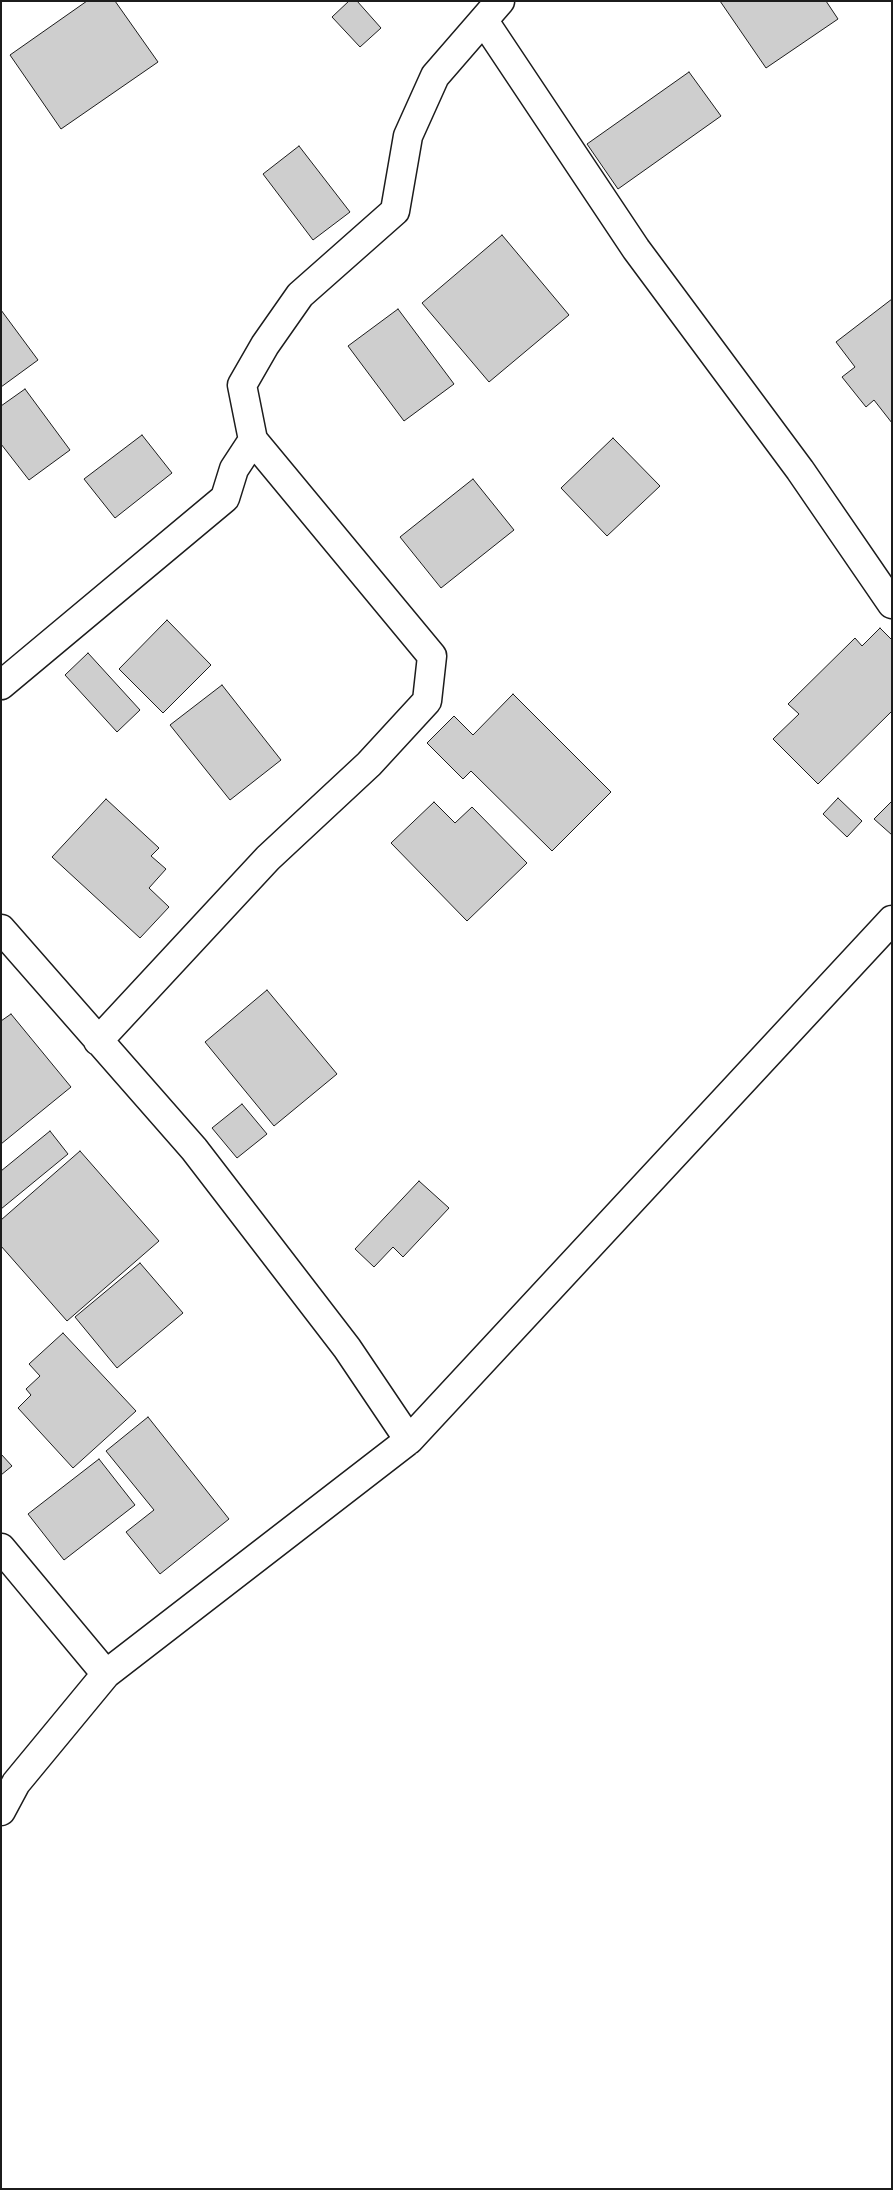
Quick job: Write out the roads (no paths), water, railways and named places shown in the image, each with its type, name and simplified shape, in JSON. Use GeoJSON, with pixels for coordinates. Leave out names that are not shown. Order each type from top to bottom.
{"type":"FeatureCollection","features":[{"type":"Feature","properties":{"kind":"street"},"geometry":{"type":"LineString","coordinates":[[98,1041],[268,858],[368,764],[426,701],[432,656],[253,440],[242,385],[265,345],[300,295],[395,211],[408,136],[435,76],[492,11],[636,248],[800,470],[892,604]]}},
{"type":"Feature","properties":{"kind":"street"},"geometry":{"type":"LineString","coordinates":[[1,685],[225,498],[234,468],[253,440]]}},
{"type":"Feature","properties":{"kind":"street"},"geometry":{"type":"LineString","coordinates":[[1,1811],[16,1783],[106,1674],[409,1440],[892,920]]}},
{"type":"Feature","properties":{"kind":"street"},"geometry":{"type":"LineString","coordinates":[[1,929],[206,1165],[347,1348],[409,1440]]}},
{"type":"Feature","properties":{"kind":"street"},"geometry":{"type":"LineString","coordinates":[[1,1548],[106,1674]]}}]}
